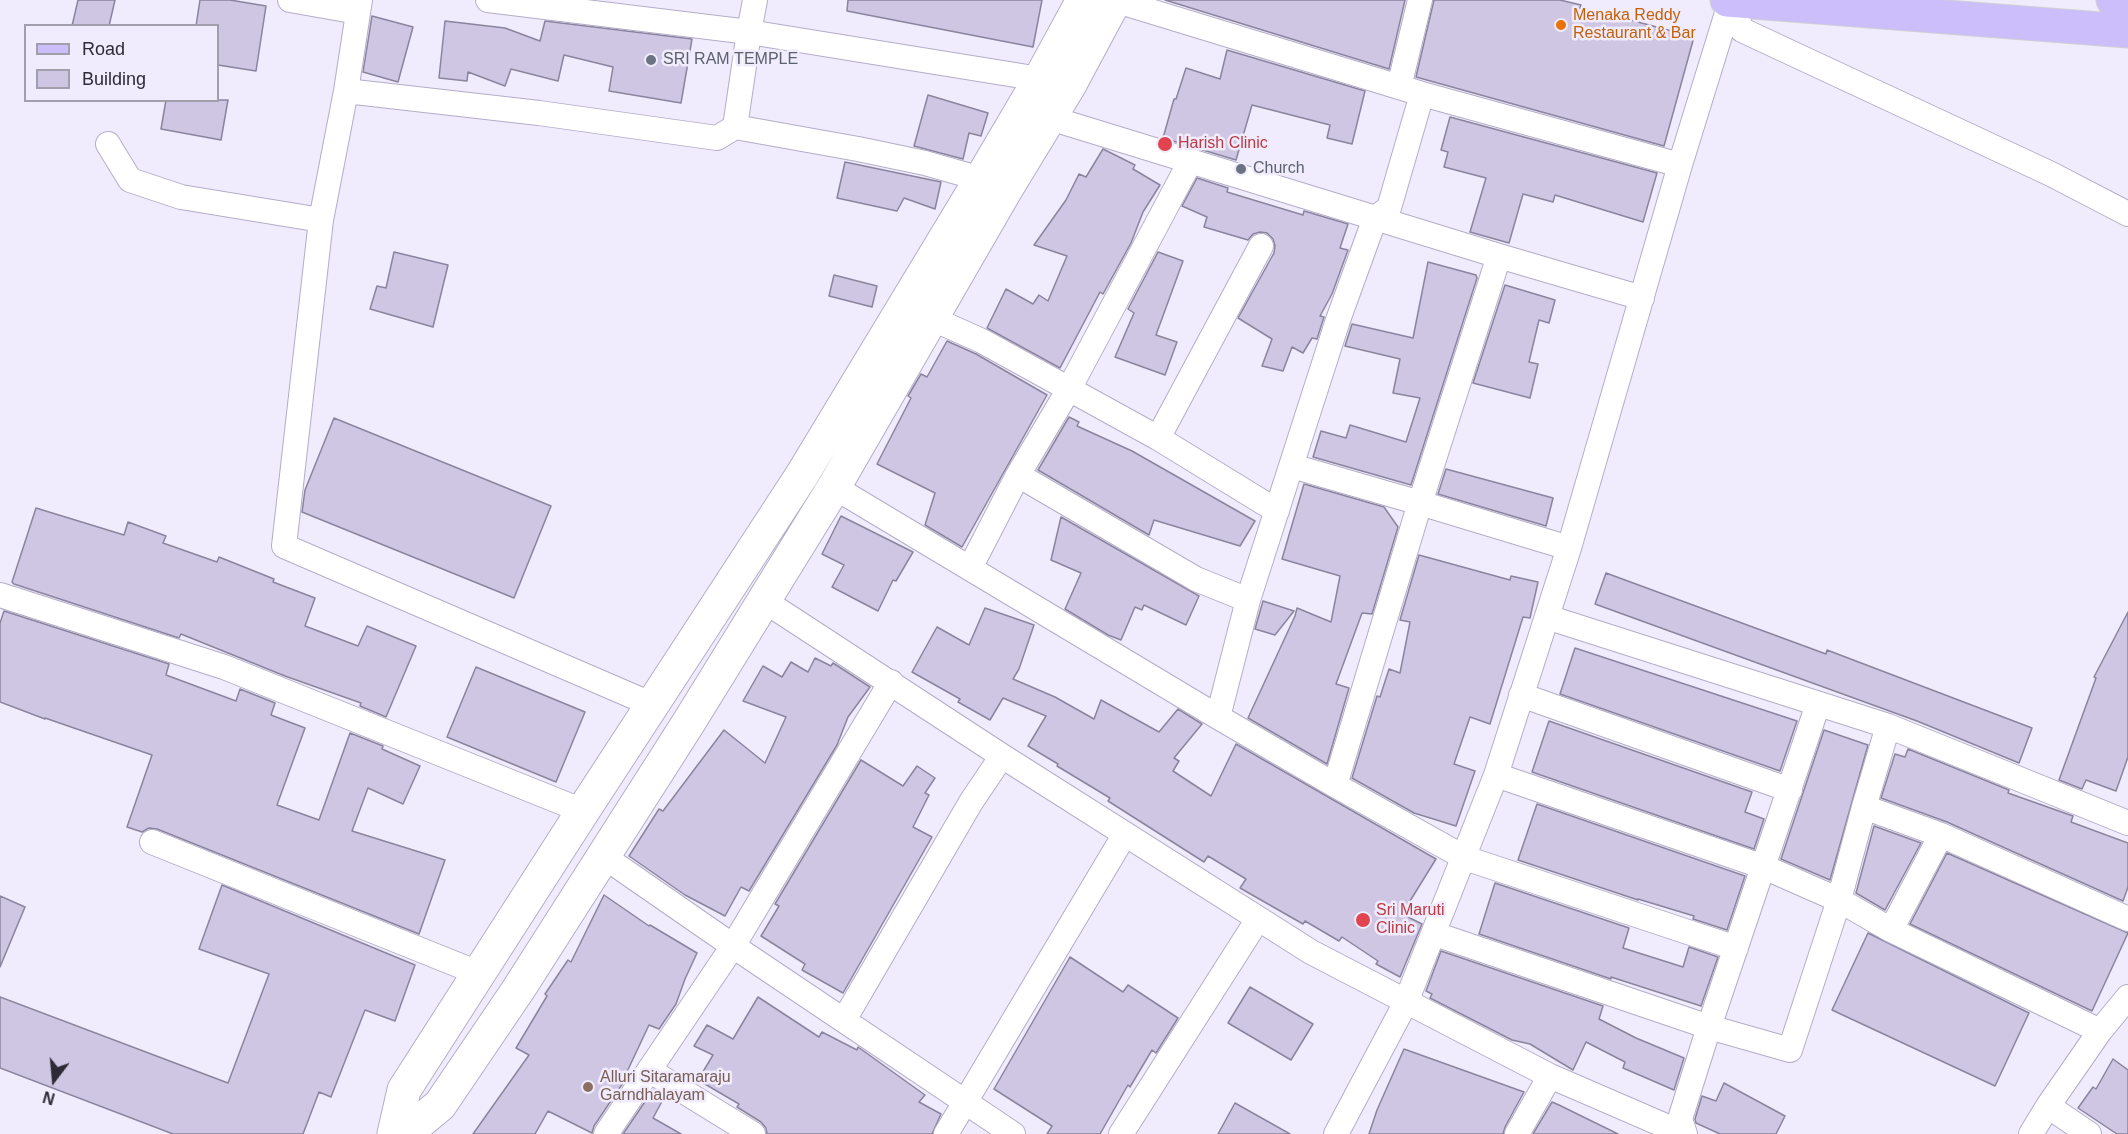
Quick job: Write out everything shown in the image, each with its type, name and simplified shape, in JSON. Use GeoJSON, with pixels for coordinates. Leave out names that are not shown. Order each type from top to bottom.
{"type":"FeatureCollection","features":[{"type":"Feature","properties":{"kind":"main road"},"geometry":{"type":"LineString","coordinates":[[394,1134],[404,1090],[802,475],[981,179],[1083,0]]}},
{"type":"Feature","properties":{"kind":"main road"},"geometry":{"type":"LineString","coordinates":[[405,1134],[440,1105],[518,990],[801,543],[933,319],[1005,191],[1069,86],[1114,0]]}},
{"type":"Feature","properties":{"kind":"main road"},"geometry":{"type":"LineString","coordinates":[[1729,0],[2128,31]]}},
{"type":"Feature","properties":{"kind":"main road"},"geometry":{"type":"LineString","coordinates":[[2113,0],[2128,1]]}},
{"type":"Feature","properties":{"kind":"street"},"geometry":{"type":"LineString","coordinates":[[290,0],[359,6],[346,91],[321,220],[284,546],[653,705]]}},
{"type":"Feature","properties":{"kind":"street"},"geometry":{"type":"LineString","coordinates":[[488,0],[749,32],[1040,79]]}},
{"type":"Feature","properties":{"kind":"street"},"geometry":{"type":"LineString","coordinates":[[735,127],[755,0]]}},
{"type":"Feature","properties":{"kind":"street"},"geometry":{"type":"LineString","coordinates":[[1114,0],[1422,94],[1680,165]]}},
{"type":"Feature","properties":{"kind":"street"},"geometry":{"type":"LineString","coordinates":[[1399,87],[1420,0]]}},
{"type":"Feature","properties":{"kind":"street"},"geometry":{"type":"LineString","coordinates":[[1336,1134],[1406,1002],[1435,934],[1496,775],[1569,548],[1729,0]]}},
{"type":"Feature","properties":{"kind":"street"},"geometry":{"type":"LineString","coordinates":[[1729,0],[1742,30],[2051,174],[2128,214]]}},
{"type":"Feature","properties":{"kind":"street"},"geometry":{"type":"LineString","coordinates":[[346,91],[539,113],[717,138],[735,127],[858,149],[924,163],[981,179]]}},
{"type":"Feature","properties":{"kind":"street"},"geometry":{"type":"LineString","coordinates":[[1218,717],[1248,600],[1338,320],[1375,218],[1389,208],[1422,94]]}},
{"type":"Feature","properties":{"kind":"street"},"geometry":{"type":"LineString","coordinates":[[1050,118],[1642,298]]}},
{"type":"Feature","properties":{"kind":"street"},"geometry":{"type":"LineString","coordinates":[[108,144],[130,180],[181,197],[321,220]]}},
{"type":"Feature","properties":{"kind":"street"},"geometry":{"type":"LineString","coordinates":[[970,568],[1018,475],[1069,388],[1191,160]]}},
{"type":"Feature","properties":{"kind":"street"},"geometry":{"type":"LineString","coordinates":[[1158,438],[1261,246]]}},
{"type":"Feature","properties":{"kind":"street"},"geometry":{"type":"LineString","coordinates":[[1335,785],[1420,503],[1499,256]]}},
{"type":"Feature","properties":{"kind":"street"},"geometry":{"type":"LineString","coordinates":[[933,319],[982,341],[1069,388],[1158,438],[1277,512]]}},
{"type":"Feature","properties":{"kind":"street"},"geometry":{"type":"LineString","coordinates":[[1292,466],[1569,548]]}},
{"type":"Feature","properties":{"kind":"street"},"geometry":{"type":"LineString","coordinates":[[1018,475],[1196,579],[1248,600]]}},
{"type":"Feature","properties":{"kind":"street"},"geometry":{"type":"LineString","coordinates":[[834,487],[1218,717],[1465,858],[1736,948]]}},
{"type":"Feature","properties":{"kind":"street"},"geometry":{"type":"LineString","coordinates":[[0,595],[224,668],[583,811]]}},
{"type":"Feature","properties":{"kind":"street"},"geometry":{"type":"LineString","coordinates":[[763,600],[1002,756],[1311,952],[1550,1076],[1685,1134]]}},
{"type":"Feature","properties":{"kind":"street"},"geometry":{"type":"LineString","coordinates":[[1547,617],[1888,726],[2128,823]]}},
{"type":"Feature","properties":{"kind":"street"},"geometry":{"type":"LineString","coordinates":[[606,1134],[733,946],[891,682]]}},
{"type":"Feature","properties":{"kind":"street"},"geometry":{"type":"LineString","coordinates":[[1521,695],[1790,790]]}},
{"type":"Feature","properties":{"kind":"street"},"geometry":{"type":"LineString","coordinates":[[1685,1134],[1680,1119],[1708,1028],[1818,704]]}},
{"type":"Feature","properties":{"kind":"street"},"geometry":{"type":"LineString","coordinates":[[1435,934],[1708,1028],[1790,1050],[1839,900],[1888,726]]}},
{"type":"Feature","properties":{"kind":"street"},"geometry":{"type":"LineString","coordinates":[[844,1020],[971,802],[1002,756]]}},
{"type":"Feature","properties":{"kind":"street"},"geometry":{"type":"LineString","coordinates":[[1496,775],[1764,867],[1839,900],[1891,930],[2100,1031]]}},
{"type":"Feature","properties":{"kind":"street"},"geometry":{"type":"LineString","coordinates":[[1864,807],[1941,836],[2128,919]]}},
{"type":"Feature","properties":{"kind":"street"},"geometry":{"type":"LineString","coordinates":[[946,1134],[1125,834]]}},
{"type":"Feature","properties":{"kind":"street"},"geometry":{"type":"LineString","coordinates":[[1891,930],[1941,836]]}},
{"type":"Feature","properties":{"kind":"street"},"geometry":{"type":"LineString","coordinates":[[152,842],[478,973]]}},
{"type":"Feature","properties":{"kind":"street"},"geometry":{"type":"LineString","coordinates":[[603,856],[1013,1134]]}},
{"type":"Feature","properties":{"kind":"street"},"geometry":{"type":"LineString","coordinates":[[1121,1134],[1258,919]]}},
{"type":"Feature","properties":{"kind":"street"},"geometry":{"type":"LineString","coordinates":[[2031,1134],[2100,1031],[2128,997]]}},
{"type":"Feature","properties":{"kind":"street"},"geometry":{"type":"LineString","coordinates":[[649,1070],[753,1134]]}},
{"type":"Feature","properties":{"kind":"street"},"geometry":{"type":"LineString","coordinates":[[1516,1134],[1550,1076]]}},
{"type":"Feature","properties":{"kind":"street"},"geometry":{"type":"LineString","coordinates":[[2048,1106],[2089,1134]]}},
{"type":"Feature","properties":{"kind":"building"},"geometry":{"type":"Polygon","coordinates":[[[78,0],[115,0],[109,24],[72,24],[78,0]]]}},
{"type":"Feature","properties":{"kind":"building"},"geometry":{"type":"Polygon","coordinates":[[[200,0],[230,0],[266,6],[256,71],[219,65],[219,24],[196,24],[200,0]]]}},
{"type":"Feature","properties":{"kind":"building"},"geometry":{"type":"Polygon","coordinates":[[[848,0],[1042,0],[1033,47],[847,11],[848,0]]]}},
{"type":"Feature","properties":{"kind":"building"},"geometry":{"type":"Polygon","coordinates":[[[1165,0],[1405,0],[1389,69],[1165,0]]]}},
{"type":"Feature","properties":{"kind":"building"},"geometry":{"type":"Polygon","coordinates":[[[1434,0],[1560,0],[1622,20],[1623,18],[1694,37],[1664,146],[1416,77],[1434,0]]]}},
{"type":"Feature","properties":{"kind":"building"},"geometry":{"type":"Polygon","coordinates":[[[372,16],[413,27],[398,82],[363,72],[372,16]]]}},
{"type":"Feature","properties":{"kind":"building"},"geometry":{"type":"Polygon","coordinates":[[[445,21],[505,28],[540,41],[545,21],[692,39],[681,103],[609,91],[613,67],[564,55],[558,81],[511,69],[505,86],[468,72],[467,81],[439,78],[445,21]]]}},
{"type":"Feature","properties":{"kind":"building"},"geometry":{"type":"Polygon","coordinates":[[[1227,50],[1365,91],[1352,144],[1327,138],[1330,125],[1252,105],[1236,160],[1163,138],[1186,68],[1220,79],[1227,50]]]}},
{"type":"Feature","properties":{"kind":"building"},"geometry":{"type":"Polygon","coordinates":[[[928,95],[988,113],[981,136],[969,133],[963,159],[914,146],[928,95]]]}},
{"type":"Feature","properties":{"kind":"building"},"geometry":{"type":"Polygon","coordinates":[[[228,100],[221,140],[161,129],[166,102],[228,100]]]}},
{"type":"Feature","properties":{"kind":"building"},"geometry":{"type":"Polygon","coordinates":[[[1450,117],[1657,173],[1643,222],[1555,195],[1553,202],[1523,194],[1509,243],[1470,232],[1486,178],[1444,167],[1448,152],[1441,150],[1450,117]]]}},
{"type":"Feature","properties":{"kind":"building"},"geometry":{"type":"Polygon","coordinates":[[[1103,149],[1135,165],[1133,169],[1160,185],[1143,212],[1131,243],[1103,294],[1100,292],[1060,368],[987,328],[1006,289],[1033,304],[1039,295],[1048,301],[1067,256],[1034,245],[1066,200],[1079,174],[1086,177],[1103,149]]]}},
{"type":"Feature","properties":{"kind":"building"},"geometry":{"type":"Polygon","coordinates":[[[845,162],[941,182],[935,209],[904,198],[897,211],[837,198],[845,162]]]}},
{"type":"Feature","properties":{"kind":"building"},"geometry":{"type":"Polygon","coordinates":[[[1197,178],[1228,188],[1227,192],[1303,215],[1304,211],[1348,224],[1340,248],[1348,250],[1332,294],[1320,316],[1324,317],[1317,339],[1312,338],[1303,353],[1292,347],[1283,371],[1262,366],[1272,339],[1238,318],[1274,253],[1273,239],[1267,233],[1260,232],[1253,234],[1248,240],[1204,227],[1207,217],[1182,206],[1197,178]]]}},
{"type":"Feature","properties":{"kind":"building"},"geometry":{"type":"Polygon","coordinates":[[[394,252],[448,265],[433,327],[370,309],[377,286],[386,288],[394,252]]]}},
{"type":"Feature","properties":{"kind":"building"},"geometry":{"type":"Polygon","coordinates":[[[1158,252],[1183,261],[1156,335],[1177,342],[1165,375],[1115,357],[1134,313],[1128,309],[1158,252]]]}},
{"type":"Feature","properties":{"kind":"building"},"geometry":{"type":"Polygon","coordinates":[[[1428,262],[1476,275],[1477,278],[1411,485],[1313,457],[1321,431],[1346,438],[1350,425],[1406,442],[1420,398],[1393,393],[1400,359],[1345,346],[1352,324],[1413,338],[1428,262]]]}},
{"type":"Feature","properties":{"kind":"building"},"geometry":{"type":"Polygon","coordinates":[[[834,275],[877,286],[872,307],[829,296],[834,275]]]}},
{"type":"Feature","properties":{"kind":"building"},"geometry":{"type":"Polygon","coordinates":[[[1505,285],[1555,300],[1549,323],[1539,320],[1529,362],[1538,364],[1530,398],[1473,383],[1505,285]]]}},
{"type":"Feature","properties":{"kind":"building"},"geometry":{"type":"Polygon","coordinates":[[[947,341],[976,354],[1047,395],[962,547],[925,525],[935,493],[877,464],[911,398],[908,396],[921,374],[927,377],[947,341]]]}},
{"type":"Feature","properties":{"kind":"building"},"geometry":{"type":"Polygon","coordinates":[[[1069,417],[1079,422],[1077,426],[1132,451],[1255,521],[1240,546],[1154,520],[1149,535],[1038,470],[1069,417]]]}},
{"type":"Feature","properties":{"kind":"building"},"geometry":{"type":"Polygon","coordinates":[[[334,418],[551,506],[514,598],[302,512],[305,490],[334,418]]]}},
{"type":"Feature","properties":{"kind":"building"},"geometry":{"type":"Polygon","coordinates":[[[1446,469],[1553,498],[1546,526],[1438,494],[1446,469]]]}},
{"type":"Feature","properties":{"kind":"building"},"geometry":{"type":"Polygon","coordinates":[[[1304,484],[1384,507],[1398,527],[1372,614],[1362,613],[1336,684],[1349,688],[1327,764],[1248,718],[1297,608],[1331,622],[1340,576],[1282,559],[1304,484]]]}},
{"type":"Feature","properties":{"kind":"building"},"geometry":{"type":"Polygon","coordinates":[[[36,508],[124,535],[128,522],[166,536],[163,543],[217,562],[219,557],[274,579],[273,582],[315,598],[305,626],[358,646],[367,626],[416,646],[386,717],[360,706],[361,703],[285,676],[181,634],[179,638],[14,584],[12,582],[36,508]]]}},
{"type":"Feature","properties":{"kind":"building"},"geometry":{"type":"Polygon","coordinates":[[[841,516],[913,552],[896,581],[893,580],[878,611],[832,587],[844,565],[822,554],[841,516]]]}},
{"type":"Feature","properties":{"kind":"building"},"geometry":{"type":"Polygon","coordinates":[[[1061,517],[1199,596],[1186,625],[1144,605],[1142,610],[1135,607],[1121,640],[1108,635],[1065,609],[1081,573],[1051,560],[1061,517]]]}},
{"type":"Feature","properties":{"kind":"building"},"geometry":{"type":"Polygon","coordinates":[[[1419,555],[1510,580],[1511,576],[1538,582],[1530,618],[1523,617],[1490,724],[1470,717],[1454,764],[1475,771],[1456,826],[1414,813],[1352,778],[1377,696],[1380,697],[1389,669],[1400,673],[1410,622],[1400,620],[1419,555]]]}},
{"type":"Feature","properties":{"kind":"building"},"geometry":{"type":"Polygon","coordinates":[[[1606,573],[1826,654],[1827,650],[2032,728],[2019,763],[1917,721],[1595,604],[1606,573]]]}},
{"type":"Feature","properties":{"kind":"building"},"geometry":{"type":"Polygon","coordinates":[[[1263,601],[1294,611],[1275,635],[1255,629],[1263,601]]]}},
{"type":"Feature","properties":{"kind":"building"},"geometry":{"type":"Polygon","coordinates":[[[985,608],[1034,625],[1019,669],[1013,679],[1055,697],[1094,719],[1101,700],[1159,732],[1178,709],[1202,724],[1174,758],[1179,761],[1173,771],[1211,796],[1236,744],[1436,859],[1402,914],[1422,924],[1400,977],[1376,964],[1378,961],[1342,937],[1339,941],[1305,921],[1303,924],[1240,888],[1246,879],[1208,856],[1204,862],[1108,801],[1110,798],[1028,746],[1046,716],[1003,698],[990,720],[958,702],[960,699],[912,672],[937,627],[969,645],[985,608]]]}},
{"type":"Feature","properties":{"kind":"building"},"geometry":{"type":"Polygon","coordinates":[[[4,611],[169,664],[166,675],[236,701],[240,689],[275,703],[271,715],[305,728],[277,805],[319,820],[350,733],[383,746],[382,749],[420,766],[403,804],[368,788],[352,831],[445,860],[419,934],[157,829],[149,828],[142,832],[127,827],[152,755],[0,702],[0,623],[4,611]]]}},
{"type":"Feature","properties":{"kind":"building"},"geometry":{"type":"Polygon","coordinates":[[[2128,612],[2128,757],[2116,791],[2086,780],[2082,789],[2059,780],[2096,678],[2094,677],[2128,612]]]}},
{"type":"Feature","properties":{"kind":"building"},"geometry":{"type":"Polygon","coordinates":[[[1575,648],[1797,721],[1780,771],[1560,694],[1575,648]]]}},
{"type":"Feature","properties":{"kind":"building"},"geometry":{"type":"Polygon","coordinates":[[[815,658],[831,666],[833,663],[870,687],[848,717],[837,745],[749,891],[741,887],[725,916],[685,895],[629,856],[659,809],[663,811],[724,730],[765,763],[786,717],[743,701],[763,666],[782,677],[791,662],[808,672],[815,658]]]}},
{"type":"Feature","properties":{"kind":"building"},"geometry":{"type":"Polygon","coordinates":[[[476,667],[585,712],[556,782],[447,737],[476,667]]]}},
{"type":"Feature","properties":{"kind":"building"},"geometry":{"type":"Polygon","coordinates":[[[1549,721],[1752,792],[1745,812],[1764,819],[1754,849],[1532,772],[1549,721]]]}},
{"type":"Feature","properties":{"kind":"building"},"geometry":{"type":"Polygon","coordinates":[[[1824,730],[1868,745],[1830,880],[1781,859],[1824,730]]]}},
{"type":"Feature","properties":{"kind":"building"},"geometry":{"type":"Polygon","coordinates":[[[1908,749],[2009,790],[2008,793],[2073,816],[2071,822],[2128,843],[2128,887],[2123,901],[1947,822],[1881,798],[1895,754],[1905,757],[1908,749]]]}},
{"type":"Feature","properties":{"kind":"building"},"geometry":{"type":"Polygon","coordinates":[[[861,760],[903,786],[917,766],[935,778],[925,793],[929,795],[913,827],[932,837],[843,993],[802,970],[805,964],[761,936],[779,906],[775,904],[861,760]]]}},
{"type":"Feature","properties":{"kind":"building"},"geometry":{"type":"Polygon","coordinates":[[[1537,804],[1745,876],[1727,930],[1693,919],[1694,916],[1518,860],[1537,804]]]}},
{"type":"Feature","properties":{"kind":"building"},"geometry":{"type":"Polygon","coordinates":[[[1874,826],[1921,843],[1885,910],[1856,893],[1874,826]]]}},
{"type":"Feature","properties":{"kind":"building"},"geometry":{"type":"Polygon","coordinates":[[[1947,853],[2128,933],[2092,1011],[1910,924],[1947,853]]]}},
{"type":"Feature","properties":{"kind":"building"},"geometry":{"type":"Polygon","coordinates":[[[1495,883],[1629,928],[1623,948],[1683,967],[1689,947],[1718,957],[1701,1006],[1611,977],[1611,979],[1479,934],[1495,883]]]}},
{"type":"Feature","properties":{"kind":"building"},"geometry":{"type":"Polygon","coordinates":[[[222,885],[415,965],[395,1021],[365,1010],[331,1097],[319,1092],[303,1134],[173,1134],[0,1068],[0,997],[228,1083],[269,974],[199,949],[222,885]]]}},
{"type":"Feature","properties":{"kind":"building"},"geometry":{"type":"Polygon","coordinates":[[[604,895],[649,926],[697,953],[676,1004],[659,1029],[649,1025],[625,1076],[627,1077],[594,1126],[592,1133],[548,1111],[535,1134],[473,1134],[529,1055],[516,1048],[547,996],[545,994],[568,960],[571,962],[604,895]]]}},
{"type":"Feature","properties":{"kind":"building"},"geometry":{"type":"Polygon","coordinates":[[[0,896],[25,907],[0,967],[0,896]]]}},
{"type":"Feature","properties":{"kind":"building"},"geometry":{"type":"Polygon","coordinates":[[[1868,933],[2029,1013],[1995,1086],[1832,1010],[1868,933]]]}},
{"type":"Feature","properties":{"kind":"building"},"geometry":{"type":"Polygon","coordinates":[[[1441,951],[1603,1006],[1599,1019],[1636,1038],[1684,1058],[1674,1090],[1623,1068],[1625,1062],[1586,1042],[1573,1070],[1530,1044],[1512,1040],[1430,998],[1432,994],[1426,991],[1441,951]]]}},
{"type":"Feature","properties":{"kind":"building"},"geometry":{"type":"Polygon","coordinates":[[[1070,957],[1123,992],[1128,985],[1178,1018],[1156,1053],[1152,1050],[1130,1087],[1128,1085],[1100,1134],[1047,1134],[1052,1126],[994,1089],[1070,957]]]}},
{"type":"Feature","properties":{"kind":"building"},"geometry":{"type":"Polygon","coordinates":[[[1250,987],[1313,1024],[1291,1060],[1228,1023],[1250,987]]]}},
{"type":"Feature","properties":{"kind":"building"},"geometry":{"type":"Polygon","coordinates":[[[758,997],[819,1037],[822,1032],[857,1050],[858,1047],[925,1095],[919,1102],[941,1114],[932,1134],[767,1134],[761,1122],[737,1107],[739,1104],[698,1080],[713,1055],[694,1046],[707,1025],[733,1039],[758,997]]]}},
{"type":"Feature","properties":{"kind":"building"},"geometry":{"type":"Polygon","coordinates":[[[1404,1049],[1524,1092],[1503,1134],[1369,1134],[1404,1049]]]}},
{"type":"Feature","properties":{"kind":"building"},"geometry":{"type":"Polygon","coordinates":[[[2113,1059],[2128,1070],[2128,1134],[2117,1134],[2078,1108],[2093,1087],[2096,1089],[2113,1059]]]}},
{"type":"Feature","properties":{"kind":"building"},"geometry":{"type":"Polygon","coordinates":[[[1724,1083],[1785,1116],[1776,1134],[1720,1134],[1696,1123],[1695,1119],[1702,1096],[1716,1101],[1724,1083]]]}},
{"type":"Feature","properties":{"kind":"building"},"geometry":{"type":"Polygon","coordinates":[[[653,1090],[665,1096],[653,1118],[681,1134],[623,1134],[653,1090]]]}},
{"type":"Feature","properties":{"kind":"building"},"geometry":{"type":"Polygon","coordinates":[[[1552,1102],[1559,1105],[1618,1134],[1533,1134],[1552,1102]]]}},
{"type":"Feature","properties":{"kind":"building"},"geometry":{"type":"Polygon","coordinates":[[[1235,1103],[1290,1134],[1218,1134],[1235,1103]]]}},
{"type":"Feature","properties":{"kind":"place","name":"Menaka Reddy Restaurant & Bar"},"geometry":{"type":"Point","coordinates":[1561,25]}},
{"type":"Feature","properties":{"kind":"place","name":"SRI RAM TEMPLE"},"geometry":{"type":"Point","coordinates":[651,60]}},
{"type":"Feature","properties":{"kind":"place","name":"Harish Clinic"},"geometry":{"type":"Point","coordinates":[1165,144]}},
{"type":"Feature","properties":{"kind":"place","name":"Church"},"geometry":{"type":"Point","coordinates":[1241,169]}},
{"type":"Feature","properties":{"kind":"place","name":"Sri Maruti Clinic"},"geometry":{"type":"Point","coordinates":[1363,920]}},
{"type":"Feature","properties":{"kind":"place","name":"Alluri Sitaramaraju Garndhalayam"},"geometry":{"type":"Point","coordinates":[588,1087]}}]}
